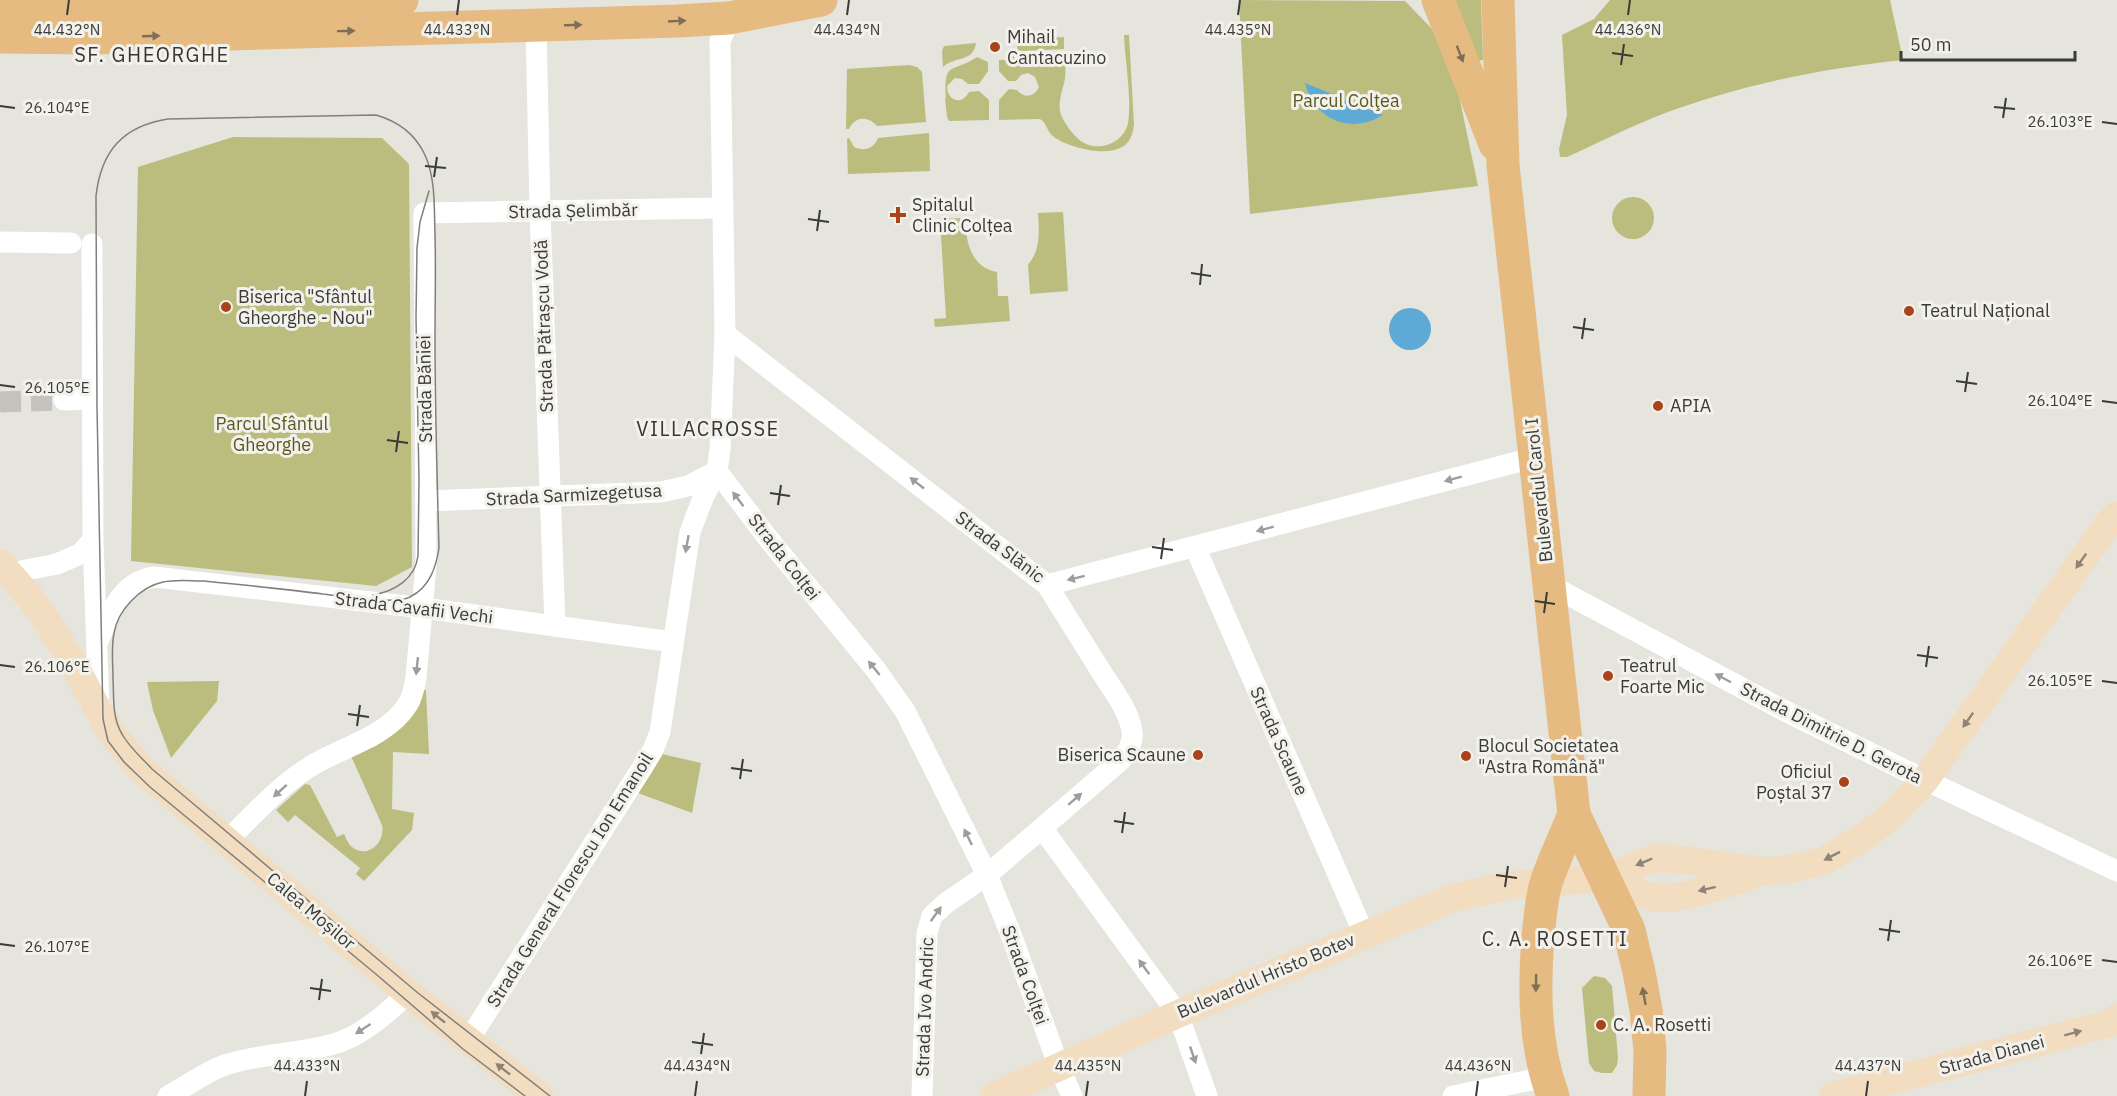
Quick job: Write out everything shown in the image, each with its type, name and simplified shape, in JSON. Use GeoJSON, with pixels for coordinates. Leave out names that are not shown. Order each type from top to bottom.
{"type":"FeatureCollection","features":[{"type":"Feature","properties":{"kind":"main road"},"geometry":{"type":"LineString","coordinates":[[0,37],[92,23],[402,0]]}},
{"type":"Feature","properties":{"kind":"main road"},"geometry":{"type":"LineString","coordinates":[[0,6],[92,23],[536,26],[811,0]]}},
{"type":"Feature","properties":{"kind":"main road","name":"Bulevardul Carol I"},"geometry":{"type":"LineString","coordinates":[[1438,0],[1503,165]]}},
{"type":"Feature","properties":{"kind":"main road","name":"Bulevardul Carol I"},"geometry":{"type":"LineString","coordinates":[[1498,0],[1503,165],[1574,814]]}},
{"type":"Feature","properties":{"kind":"main road"},"geometry":{"type":"LineString","coordinates":[[1574,814],[1629,930],[1640,972],[1646,1010],[1650,1050],[1649,1096]]}},
{"type":"Feature","properties":{"kind":"main road"},"geometry":{"type":"LineString","coordinates":[[1549,1086],[1537,1019],[1536,986],[1540,920],[1546,883],[1574,814]]}},
{"type":"Feature","properties":{"kind":"street"},"geometry":{"type":"LineString","coordinates":[[717,471],[723,423],[725,334],[720,41],[734,9]]}},
{"type":"Feature","properties":{"kind":"street","name":"Strada Pătrașcu Vodă"},"geometry":{"type":"LineString","coordinates":[[536,26],[540,211],[555,626]]}},
{"type":"Feature","properties":{"kind":"street","name":"Strada Șelimbăr"},"geometry":{"type":"LineString","coordinates":[[424,213],[723,208]]}},
{"type":"Feature","properties":{"kind":"street","name":"Strada Băniei"},"geometry":{"type":"LineString","coordinates":[[227,841],[307,768],[375,733],[396,719],[412,694],[416,678],[426,565],[424,213]]}},
{"type":"Feature","properties":{"kind":"street"},"geometry":{"type":"LineString","coordinates":[[0,242],[81,244],[92,399],[93,540],[99,712]]}},
{"type":"Feature","properties":{"kind":"street","name":"Strada Slănic"},"geometry":{"type":"LineString","coordinates":[[725,334],[1047,585],[1536,458]]}},
{"type":"Feature","properties":{"kind":"street"},"geometry":{"type":"LineString","coordinates":[[64,400],[92,399]]}},
{"type":"Feature","properties":{"kind":"street","name":"Strada Sarmizegetusa"},"geometry":{"type":"LineString","coordinates":[[426,501],[550,498],[676,490],[698,482],[717,471]]}},
{"type":"Feature","properties":{"kind":"street","name":"Strada General Florescu Ion Emanoil"},"geometry":{"type":"LineString","coordinates":[[468,1041],[653,750],[660,732],[690,532],[703,498],[717,471]]}},
{"type":"Feature","properties":{"kind":"street","name":"Strada Colței"},"geometry":{"type":"LineString","coordinates":[[717,471],[767,537],[893,693],[914,727],[987,874],[1012,936],[1059,1068],[1072,1096]]}},
{"type":"Feature","properties":{"kind":"street"},"geometry":{"type":"LineString","coordinates":[[1605,878],[1657,898],[1710,889],[1763,871],[1807,866],[1824,861],[1867,835],[1893,814],[1925,780],[2108,524],[2117,515]]}},
{"type":"Feature","properties":{"kind":"street","name":"Calea Moșilor"},"geometry":{"type":"LineString","coordinates":[[2,565],[16,572],[57,564],[80,554],[93,540]]}},
{"type":"Feature","properties":{"kind":"street","name":"Strada Scaune"},"geometry":{"type":"LineString","coordinates":[[1195,547],[1364,934]]}},
{"type":"Feature","properties":{"kind":"street","name":"Calea Moșilor"},"geometry":{"type":"LineString","coordinates":[[2,565],[45,618],[116,740],[142,770],[408,993],[539,1096]]}},
{"type":"Feature","properties":{"kind":"street"},"geometry":{"type":"LineString","coordinates":[[379,603],[396,596],[413,584],[426,565]]}},
{"type":"Feature","properties":{"kind":"street","name":"Strada Cavafii Vechi"},"geometry":{"type":"LineString","coordinates":[[98,641],[112,611],[126,591],[143,579],[154,577],[423,608],[674,642]]}},
{"type":"Feature","properties":{"kind":"street","name":"Strada Ivo Andric"},"geometry":{"type":"LineString","coordinates":[[922,1096],[927,933],[932,916],[946,903],[987,874],[1121,760],[1128,753],[1132,743],[1133,733],[1128,718],[1047,585]]}},
{"type":"Feature","properties":{"kind":"street","name":"Strada Dimitrie D. Gerota"},"geometry":{"type":"LineString","coordinates":[[1550,585],[1783,710],[2117,871]]}},
{"type":"Feature","properties":{"kind":"street"},"geometry":{"type":"LineString","coordinates":[[1042,828],[1178,1014],[1207,1096]]}},
{"type":"Feature","properties":{"kind":"street"},"geometry":{"type":"LineString","coordinates":[[1605,878],[1655,858],[1763,871]]}},
{"type":"Feature","properties":{"kind":"street","name":"Bulevardul Hristo Botev"},"geometry":{"type":"LineString","coordinates":[[994,1096],[1178,1014],[1453,898],[1505,886],[1605,878]]}},
{"type":"Feature","properties":{"kind":"street"},"geometry":{"type":"LineString","coordinates":[[176,1094],[206,1074],[232,1063],[339,1042],[366,1028],[408,993]]}},
{"type":"Feature","properties":{"kind":"street","name":"Strada Dianei"},"geometry":{"type":"LineString","coordinates":[[1833,1096],[2116,1021]]}},
{"type":"Feature","properties":{"kind":"street"},"geometry":{"type":"LineString","coordinates":[[1453,1096],[1549,1086]]}},
{"type":"Feature","properties":{"kind":"green space","name":"Parcul Colţea"},"geometry":{"type":"Polygon","coordinates":[[[1239,0],[1405,1],[1433,30],[1458,91],[1478,186],[1250,214],[1239,0]]]}},
{"type":"Feature","properties":{"kind":"green space"},"geometry":{"type":"Polygon","coordinates":[[[1448,0],[1481,0],[1483,60],[1474,61],[1448,0]]]}},
{"type":"Feature","properties":{"kind":"green space"},"geometry":{"type":"Polygon","coordinates":[[[1610,0],[1890,0],[1903,60],[1839,68],[1777,80],[1716,96],[1655,117],[1567,157],[1560,157],[1559,149],[1567,115],[1562,35],[1594,19],[1610,0]]]}},
{"type":"Feature","properties":{"kind":"green space"},"geometry":{"type":"Polygon","coordinates":[[[1124,35],[1129,35],[1134,125],[1128,142],[1121,147],[1102,151],[1070,145],[1054,137],[1040,119],[999,120],[999,100],[1009,89],[1029,96],[1039,87],[1035,77],[1028,73],[1021,75],[1016,81],[1008,81],[999,71],[999,60],[1008,60],[1014,55],[1065,55],[1065,75],[1060,106],[1065,122],[1077,138],[1091,146],[1104,146],[1117,140],[1126,130],[1129,113],[1124,35]]]}},
{"type":"Feature","properties":{"kind":"green space"},"geometry":{"type":"Polygon","coordinates":[[[1064,37],[1064,49],[1022,51],[1018,50],[1015,40],[1064,37]]]}},
{"type":"Feature","properties":{"kind":"green space"},"geometry":{"type":"Polygon","coordinates":[[[976,43],[971,54],[943,67],[944,46],[976,43]]]}},
{"type":"Feature","properties":{"kind":"green space"},"geometry":{"type":"Polygon","coordinates":[[[977,57],[988,62],[988,71],[979,84],[968,84],[962,79],[955,78],[947,86],[949,95],[955,100],[963,99],[969,92],[979,91],[989,100],[989,120],[949,121],[945,98],[948,72],[977,57]]]}},
{"type":"Feature","properties":{"kind":"green space"},"geometry":{"type":"Polygon","coordinates":[[[909,65],[917,67],[922,72],[926,122],[877,126],[870,120],[862,119],[846,129],[847,69],[909,65]]]}},
{"type":"Feature","properties":{"kind":"green space"},"geometry":{"type":"Polygon","coordinates":[[[929,133],[930,171],[848,174],[847,139],[849,138],[854,147],[865,149],[872,147],[878,138],[929,133]]]}},
{"type":"Feature","properties":{"kind":"green space","name":"Parcul Sfântul Gheorghe"},"geometry":{"type":"Polygon","coordinates":[[[233,137],[382,138],[409,164],[412,567],[376,586],[131,561],[138,167],[233,137]]]}},
{"type":"Feature","properties":{"kind":"green space"},"geometry":{"type":"Polygon","coordinates":[[[1633,197],[1641,198],[1648,203],[1653,210],[1653,226],[1648,233],[1641,238],[1633,239],[1625,238],[1618,233],[1613,226],[1612,218],[1613,210],[1618,203],[1625,198],[1633,197]]]}},
{"type":"Feature","properties":{"kind":"green space"},"geometry":{"type":"Polygon","coordinates":[[[1063,212],[1068,291],[1030,294],[1028,265],[1037,247],[1038,213],[1063,212]]]}},
{"type":"Feature","properties":{"kind":"green space"},"geometry":{"type":"Polygon","coordinates":[[[965,218],[971,252],[981,265],[997,272],[998,296],[1008,296],[1010,321],[935,327],[934,319],[946,318],[940,219],[965,218]]]}},
{"type":"Feature","properties":{"kind":"green space"},"geometry":{"type":"Polygon","coordinates":[[[219,681],[217,701],[171,758],[153,710],[147,682],[219,681]]]}},
{"type":"Feature","properties":{"kind":"green space"},"geometry":{"type":"Polygon","coordinates":[[[423,690],[426,690],[429,754],[393,752],[392,809],[414,813],[412,830],[364,881],[356,874],[360,868],[295,815],[288,822],[276,810],[305,784],[310,785],[337,837],[344,834],[351,846],[358,850],[370,850],[374,847],[381,837],[382,825],[351,756],[376,746],[392,734],[423,690]]]}},
{"type":"Feature","properties":{"kind":"green space"},"geometry":{"type":"Polygon","coordinates":[[[662,754],[701,763],[692,813],[638,793],[662,754]]]}},
{"type":"Feature","properties":{"kind":"green space"},"geometry":{"type":"Polygon","coordinates":[[[1594,976],[1605,978],[1612,986],[1618,1058],[1612,1073],[1594,1071],[1589,1063],[1582,988],[1594,976]]]}},
{"type":"Feature","properties":{"kind":"water"},"geometry":{"type":"Polygon","coordinates":[[[1305,83],[1383,115],[1359,124],[1335,120],[1325,115],[1316,106],[1305,83]]]}},
{"type":"Feature","properties":{"kind":"water"},"geometry":{"type":"Polygon","coordinates":[[[1410,308],[1418,309],[1425,314],[1430,321],[1430,337],[1425,344],[1418,349],[1410,350],[1402,349],[1395,344],[1390,337],[1389,329],[1390,321],[1395,314],[1402,309],[1410,308]]]}},
{"type":"Feature","properties":{"kind":"tunnel"},"geometry":{"type":"LineString","coordinates":[[0,402],[64,400]]}},
{"type":"Feature","properties":{"kind":"tram line"},"geometry":{"type":"LineString","coordinates":[[525,1096],[463,1049],[150,787],[124,762],[108,741],[103,719],[97,407],[96,196],[103,166],[117,143],[138,128],[152,122],[168,119],[376,115],[404,129],[420,146],[431,172],[434,203],[439,548],[431,576],[423,588],[410,597],[402,599],[368,599],[204,581],[163,582],[146,589],[125,608],[116,624],[113,639],[114,700],[119,728],[132,748],[152,769],[418,993],[550,1096]]}},
{"type":"Feature","properties":{"kind":"tram line"},"geometry":{"type":"LineString","coordinates":[[373,595],[403,583],[413,571],[418,556],[417,248],[420,222],[429,191]]}},
{"type":"Feature","properties":{"kind":"place","name":"Mihail Cantacuzino"},"geometry":{"type":"Point","coordinates":[995,47]}},
{"type":"Feature","properties":{"kind":"place","name":"Spitalul Clinic Colțea"},"geometry":{"type":"Point","coordinates":[898,215]}},
{"type":"Feature","properties":{"kind":"place","name":"Biserica \"Sfântul Gheorghe - Nou\""},"geometry":{"type":"Point","coordinates":[226,307]}},
{"type":"Feature","properties":{"kind":"place","name":"Teatrul Național"},"geometry":{"type":"Point","coordinates":[1909,311]}},
{"type":"Feature","properties":{"kind":"place","name":"APIA"},"geometry":{"type":"Point","coordinates":[1658,406]}},
{"type":"Feature","properties":{"kind":"place","name":"Teatrul Foarte Mic"},"geometry":{"type":"Point","coordinates":[1608,676]}},
{"type":"Feature","properties":{"kind":"place","name":"Biserica Scaune"},"geometry":{"type":"Point","coordinates":[1198,755]}},
{"type":"Feature","properties":{"kind":"place","name":"Blocul Societatea \"Astra Română\""},"geometry":{"type":"Point","coordinates":[1466,756]}},
{"type":"Feature","properties":{"kind":"place","name":"Oficiul Poștal 37"},"geometry":{"type":"Point","coordinates":[1844,782]}},
{"type":"Feature","properties":{"kind":"place","name":"C. A. Rosetti"},"geometry":{"type":"Point","coordinates":[1601,1025]}},
{"type":"Feature","properties":{"kind":"district","name":"SF. GHEORGHE"},"geometry":{"type":"Point","coordinates":[152,55]}},
{"type":"Feature","properties":{"kind":"district","name":"VILLACROSSE"},"geometry":{"type":"Point","coordinates":[708,429]}},
{"type":"Feature","properties":{"kind":"district","name":"C. A. ROSETTI"},"geometry":{"type":"Point","coordinates":[1555,939]}}]}
